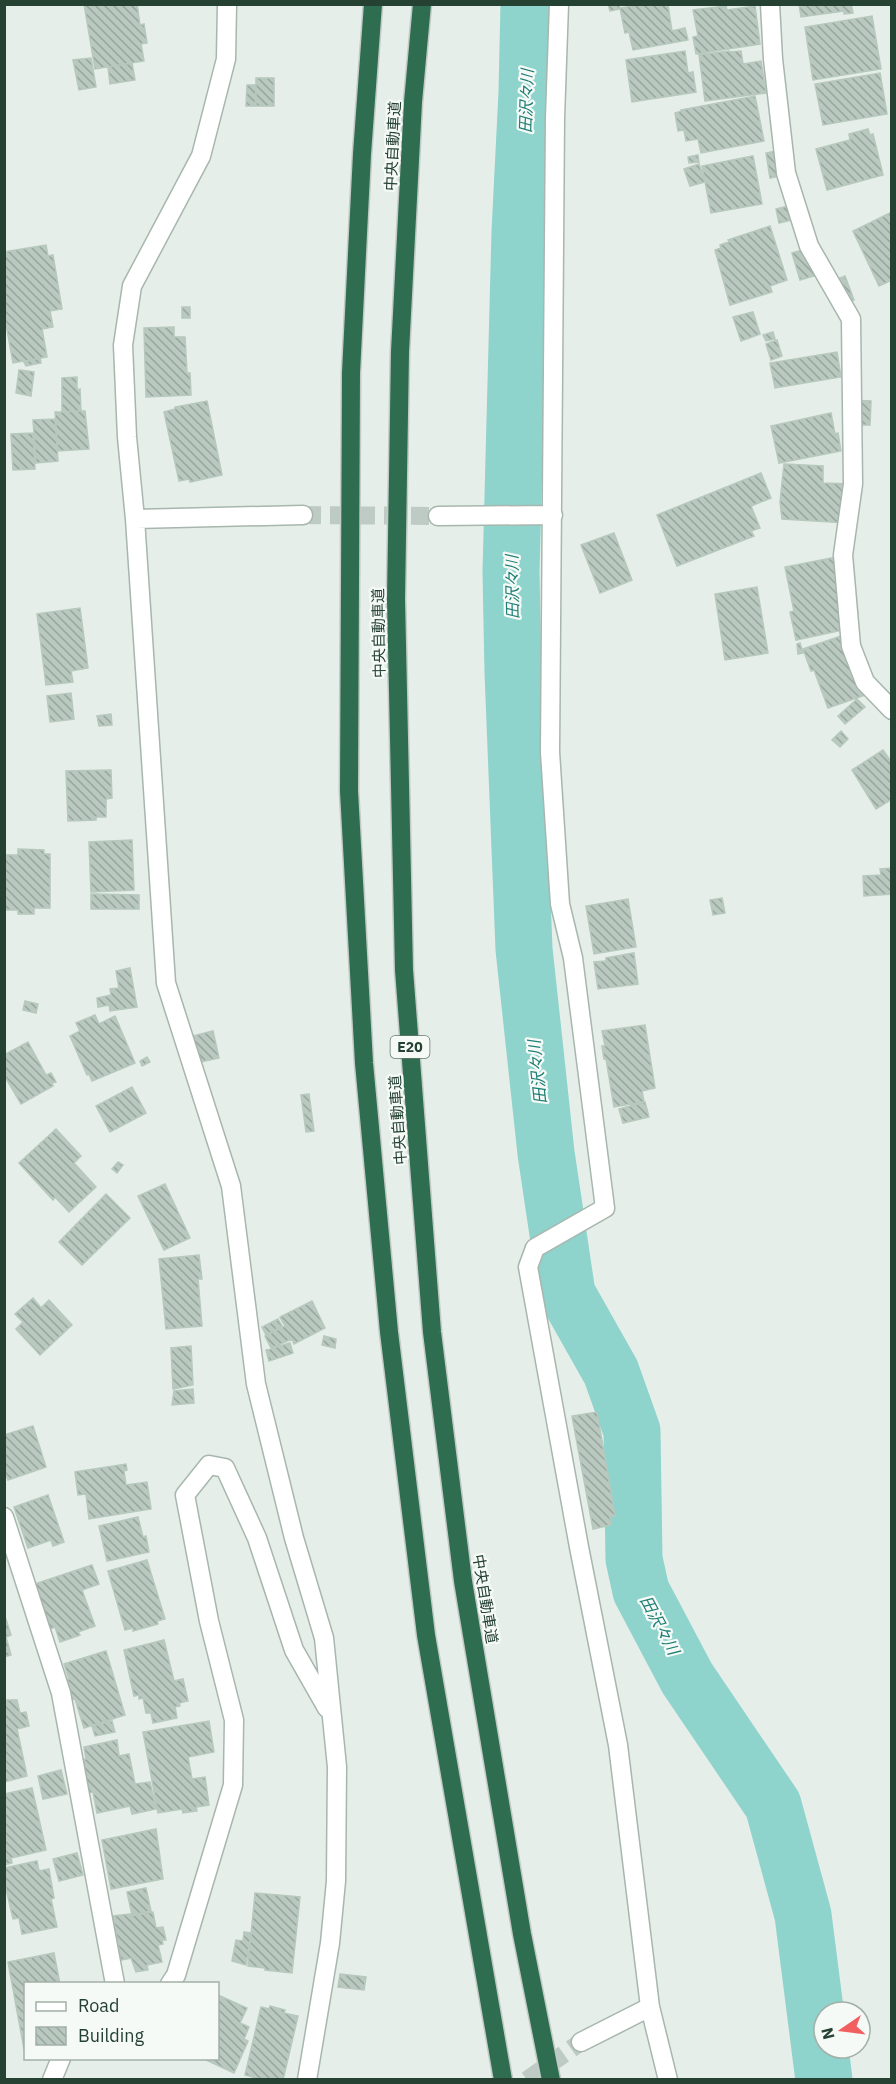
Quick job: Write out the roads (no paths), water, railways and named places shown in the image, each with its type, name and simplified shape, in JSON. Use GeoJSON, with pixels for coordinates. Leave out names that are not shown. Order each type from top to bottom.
{"type":"FeatureCollection","features":[{"type":"Feature","properties":{"kind":"highway","name":"中央自動車道"},"geometry":{"type":"LineString","coordinates":[[373,4],[362,154],[351,372],[349,791],[364,1063],[389,1332],[426,1635],[503,2079]]}},
{"type":"Feature","properties":{"kind":"highway","name":"中央自動車道"},"geometry":{"type":"LineString","coordinates":[[422,4],[413,102],[400,364],[396,599],[404,970],[432,1332],[463,1581],[522,1934],[552,2079]]}},
{"type":"Feature","properties":{"kind":"street"},"geometry":{"type":"LineString","coordinates":[[227,4],[226,59],[201,156],[132,286],[123,345],[127,437],[135,519],[166,984],[231,1186],[256,1384],[294,1538],[324,1638],[337,1767],[336,1881],[330,1943],[307,2079]]}},
{"type":"Feature","properties":{"kind":"street"},"geometry":{"type":"LineString","coordinates":[[560,4],[555,118],[550,752],[560,904],[573,958],[605,1208],[535,1248],[528,1267],[618,1745],[651,2007],[668,2079]]}},
{"type":"Feature","properties":{"kind":"street"},"geometry":{"type":"LineString","coordinates":[[770,4],[773,59],[786,173],[808,246],[851,319],[853,484],[843,555],[851,646],[865,682],[891,710]]}},
{"type":"Feature","properties":{"kind":"street"},"geometry":{"type":"LineString","coordinates":[[135,519],[303,514]]}},
{"type":"Feature","properties":{"kind":"street"},"geometry":{"type":"LineString","coordinates":[[438,516],[553,515]]}},
{"type":"Feature","properties":{"kind":"street"},"geometry":{"type":"LineString","coordinates":[[171,1982],[176,1975],[233,1785],[234,1720],[209,1621],[185,1495],[209,1465],[225,1468],[257,1538],[294,1650],[331,1715]]}},
{"type":"Feature","properties":{"kind":"street"},"geometry":{"type":"LineString","coordinates":[[4,1517],[61,1693],[115,1982]]}},
{"type":"Feature","properties":{"kind":"street"},"geometry":{"type":"LineString","coordinates":[[581,2043],[651,2007]]}},
{"type":"Feature","properties":{"kind":"street"},"geometry":{"type":"LineString","coordinates":[[52,2079],[60,2060]]}},
{"type":"Feature","properties":{"kind":"waterway","name":"田沢々川"},"geometry":{"type":"LineString","coordinates":[[529,4],[511,572],[524,949],[546,1153],[567,1294],[611,1372],[632,1431],[634,1559],[641,1591],[687,1678],[773,1805],[803,1915],[824,2080]]}},
{"type":"Feature","properties":{"kind":"tunnel"},"geometry":{"type":"LineString","coordinates":[[303,515],[438,516]]}},
{"type":"Feature","properties":{"kind":"tunnel"},"geometry":{"type":"LineString","coordinates":[[527,2080],[581,2042]]}}]}
